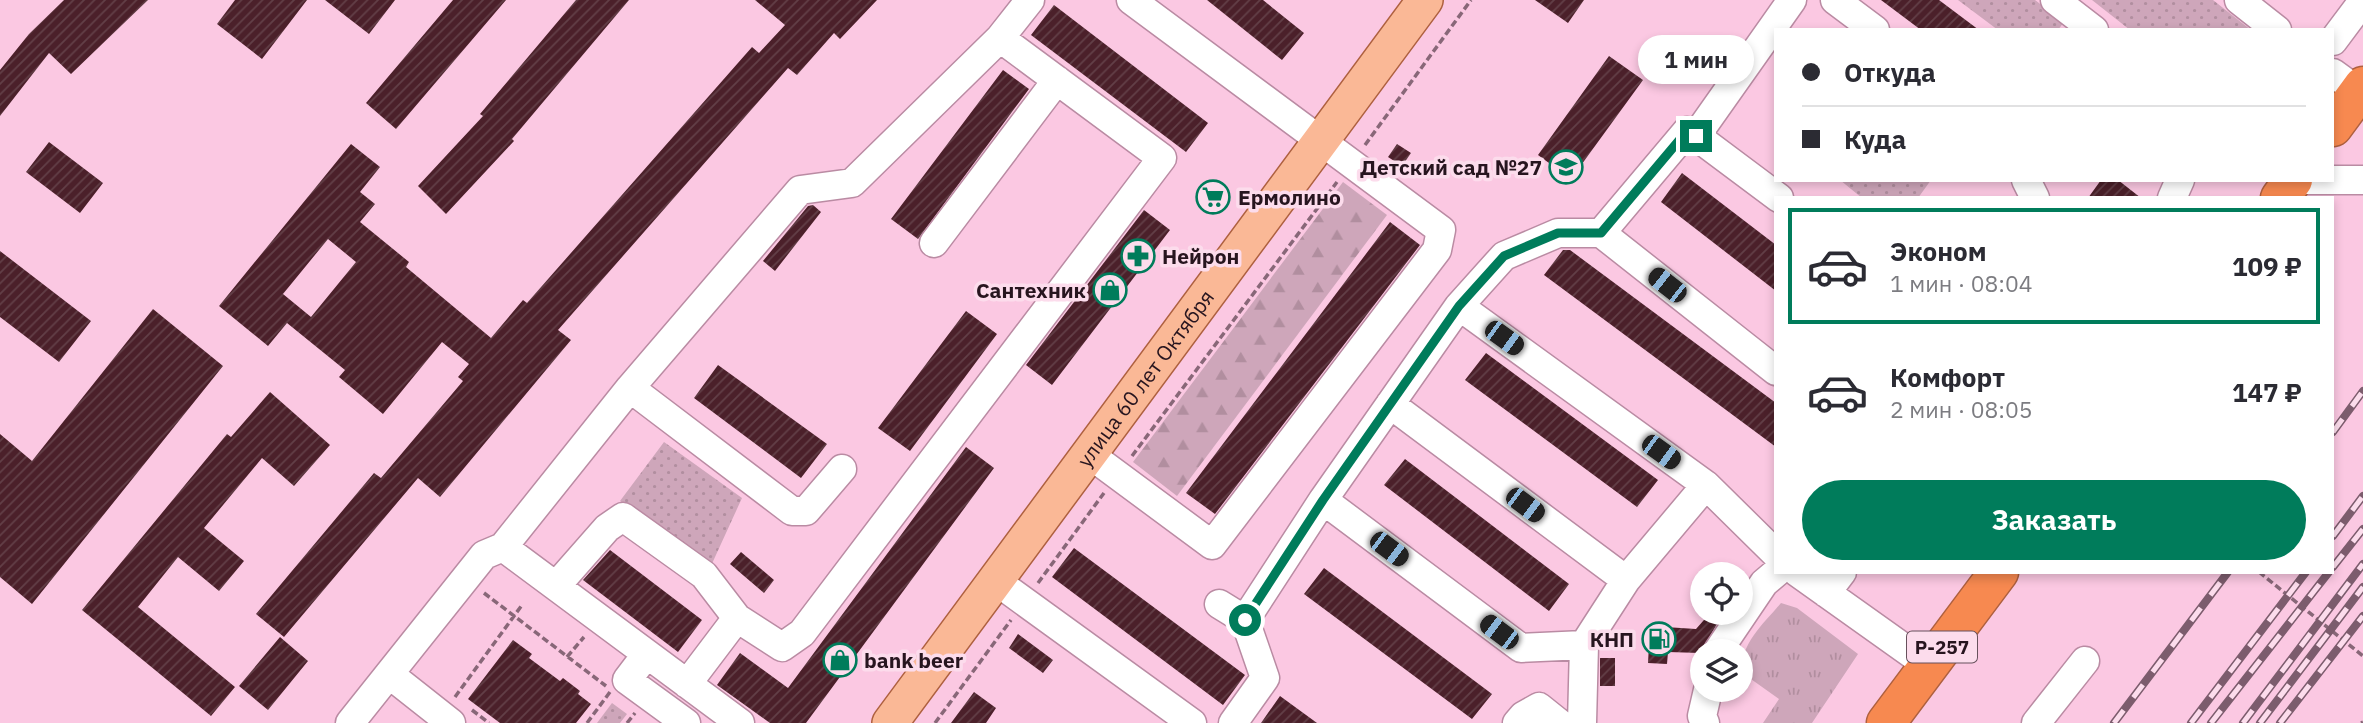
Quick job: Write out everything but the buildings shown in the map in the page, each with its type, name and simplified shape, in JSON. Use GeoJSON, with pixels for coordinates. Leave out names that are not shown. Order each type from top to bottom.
{"type":"FeatureCollection","features":[{"type":"Feature","properties":{"kind":"highway"},"geometry":{"type":"LineString","coordinates":[[2334,125],[2351,83]]}},
{"type":"Feature","properties":{"kind":"highway","name":"Р-257"},"geometry":{"type":"LineString","coordinates":[[1886,723],[1997,574]]}},
{"type":"Feature","properties":{"kind":"main road","name":"улица 60 лет Октября"},"geometry":{"type":"LineString","coordinates":[[890,723],[1425,0]]}},
{"type":"Feature","properties":{"kind":"street"},"geometry":{"type":"LineString","coordinates":[[350,723],[484,555],[503,547],[630,388],[800,190],[852,183],[1000,38],[1031,0]]}},
{"type":"Feature","properties":{"kind":"street"},"geometry":{"type":"LineString","coordinates":[[1089,454],[1212,545],[1437,250],[1441,230],[1132,0]]}},
{"type":"Feature","properties":{"kind":"street"},"geometry":{"type":"LineString","coordinates":[[1696,136],[1792,0]]}},
{"type":"Feature","properties":{"kind":"street"},"geometry":{"type":"LineString","coordinates":[[1835,0],[1872,28]]}},
{"type":"Feature","properties":{"kind":"street"},"geometry":{"type":"LineString","coordinates":[[2055,0],[2090,28]]}},
{"type":"Feature","properties":{"kind":"street"},"geometry":{"type":"LineString","coordinates":[[2239,0],[2274,28]]}},
{"type":"Feature","properties":{"kind":"street"},"geometry":{"type":"LineString","coordinates":[[2334,40],[2363,1]]}},
{"type":"Feature","properties":{"kind":"street"},"geometry":{"type":"LineString","coordinates":[[556,586],[607,528],[623,517],[704,575],[737,618],[782,647],[802,633],[1162,158],[1000,38]]}},
{"type":"Feature","properties":{"kind":"street"},"geometry":{"type":"LineString","coordinates":[[934,243],[1058,80]]}},
{"type":"Feature","properties":{"kind":"street"},"geometry":{"type":"LineString","coordinates":[[1601,233],[1687,131],[1776,196]]}},
{"type":"Feature","properties":{"kind":"street"},"geometry":{"type":"LineString","coordinates":[[2334,180],[2363,180]]}},
{"type":"Feature","properties":{"kind":"street"},"geometry":{"type":"LineString","coordinates":[[1245,620],[1323,500],[1459,306],[1504,256],[1558,233],[1601,233],[1774,369]]}},
{"type":"Feature","properties":{"kind":"street"},"geometry":{"type":"LineString","coordinates":[[1459,306],[1706,485],[1774,552]]}},
{"type":"Feature","properties":{"kind":"street"},"geometry":{"type":"LineString","coordinates":[[630,388],[792,511],[806,511],[842,469]]}},
{"type":"Feature","properties":{"kind":"street"},"geometry":{"type":"LineString","coordinates":[[1390,404],[1626,580]]}},
{"type":"Feature","properties":{"kind":"street"},"geometry":{"type":"LineString","coordinates":[[1582,723],[1584,645],[1626,580],[1706,485]]}},
{"type":"Feature","properties":{"kind":"street"},"geometry":{"type":"LineString","coordinates":[[1323,500],[1521,648],[1584,645]]}},
{"type":"Feature","properties":{"kind":"street"},"geometry":{"type":"LineString","coordinates":[[503,547],[687,684],[710,714],[740,723]]}},
{"type":"Feature","properties":{"kind":"street"},"geometry":{"type":"LineString","coordinates":[[1726,639],[1764,583],[1775,574]]}},
{"type":"Feature","properties":{"kind":"street"},"geometry":{"type":"LineString","coordinates":[[1804,574],[1834,583],[1928,666]]}},
{"type":"Feature","properties":{"kind":"street"},"geometry":{"type":"LineString","coordinates":[[996,581],[1192,723]]}},
{"type":"Feature","properties":{"kind":"street"},"geometry":{"type":"LineString","coordinates":[[1219,604],[1245,620],[1265,678],[1233,723]]}},
{"type":"Feature","properties":{"kind":"street"},"geometry":{"type":"LineString","coordinates":[[687,684],[737,618]]}},
{"type":"Feature","properties":{"kind":"street"},"geometry":{"type":"LineString","coordinates":[[646,655],[627,680],[686,723]]}},
{"type":"Feature","properties":{"kind":"street"},"geometry":{"type":"LineString","coordinates":[[2036,723],[2085,662]]}},
{"type":"Feature","properties":{"kind":"street"},"geometry":{"type":"LineString","coordinates":[[389,674],[439,713]]}},
{"type":"Feature","properties":{"kind":"street"},"geometry":{"type":"LineString","coordinates":[[1705,702],[1702,716],[1705,723]]}},
{"type":"Feature","properties":{"kind":"street"},"geometry":{"type":"LineString","coordinates":[[1517,723],[1523,716],[1539,707],[1559,723]]}},
{"type":"Feature","properties":{"kind":"path"},"geometry":{"type":"LineString","coordinates":[[935,723],[1471,0]]}},
{"type":"Feature","properties":{"kind":"path"},"geometry":{"type":"LineString","coordinates":[[2261,574],[2363,656]]}},
{"type":"Feature","properties":{"kind":"path"},"geometry":{"type":"LineString","coordinates":[[465,579],[620,697]]}},
{"type":"Feature","properties":{"kind":"path"},"geometry":{"type":"LineString","coordinates":[[439,713],[523,605]]}},
{"type":"Feature","properties":{"kind":"path"},"geometry":{"type":"LineString","coordinates":[[587,723],[611,691]]}},
{"type":"Feature","properties":{"kind":"path"},"geometry":{"type":"LineString","coordinates":[[627,723],[637,710],[628,704]]}},
{"type":"Feature","properties":{"kind":"green space"},"geometry":{"type":"Polygon","coordinates":[[[1958,0],[2035,0],[2064,22],[2060,28],[1995,28],[1958,0]]]}},
{"type":"Feature","properties":{"kind":"green space"},"geometry":{"type":"Polygon","coordinates":[[[2092,0],[2213,0],[2248,28],[2127,28],[2092,0]]]}},
{"type":"Feature","properties":{"kind":"green space"},"geometry":{"type":"Polygon","coordinates":[[[1343,182],[1387,215],[1177,496],[1133,462],[1343,182]]]}},
{"type":"Feature","properties":{"kind":"green space"},"geometry":{"type":"Polygon","coordinates":[[[1842,182],[1930,182],[1919,196],[1860,196],[1842,182]]]}},
{"type":"Feature","properties":{"kind":"green space"},"geometry":{"type":"Polygon","coordinates":[[[664,442],[742,498],[710,568],[620,501],[664,442]]]}},
{"type":"Feature","properties":{"kind":"green space"},"geometry":{"type":"Polygon","coordinates":[[[1781,603],[1797,608],[1858,654],[1812,723],[1763,723],[1779,699],[1753,681],[1752,639],[1781,603]]]}},
{"type":"Feature","properties":{"kind":"green space"},"geometry":{"type":"Polygon","coordinates":[[[612,703],[627,714],[620,723],[597,723],[612,703]]]}},
{"type":"Feature","properties":{"kind":"railway"},"geometry":{"type":"LineString","coordinates":[[2334,431],[2363,391]]}},
{"type":"Feature","properties":{"kind":"railway"},"geometry":{"type":"LineString","coordinates":[[2334,535],[2363,496]]}},
{"type":"Feature","properties":{"kind":"railway"},"geometry":{"type":"LineString","coordinates":[[2334,566],[2363,529]]}},
{"type":"Feature","properties":{"kind":"railway"},"geometry":{"type":"LineString","coordinates":[[2243,723],[2363,564]]}},
{"type":"Feature","properties":{"kind":"railway"},"geometry":{"type":"LineString","coordinates":[[2114,723],[2226,574]]}},
{"type":"Feature","properties":{"kind":"railway"},"geometry":{"type":"LineString","coordinates":[[2191,723],[2304,574]]}},
{"type":"Feature","properties":{"kind":"railway"},"geometry":{"type":"LineString","coordinates":[[2211,723],[2327,574]]}},
{"type":"Feature","properties":{"kind":"railway"},"geometry":{"type":"LineString","coordinates":[[2260,723],[2363,587]]}},
{"type":"Feature","properties":{"kind":"railway"},"geometry":{"type":"LineString","coordinates":[[2280,723],[2363,616]]}},
{"type":"Feature","properties":{"kind":"place","name":"Детский сад №27"},"geometry":{"type":"Point","coordinates":[1566,167]}},
{"type":"Feature","properties":{"kind":"place","name":"Ермолино"},"geometry":{"type":"Point","coordinates":[1213,197]}},
{"type":"Feature","properties":{"kind":"place","name":"Нейрон"},"geometry":{"type":"Point","coordinates":[1138,256]}},
{"type":"Feature","properties":{"kind":"place","name":"Сантехник"},"geometry":{"type":"Point","coordinates":[1110,290]}},
{"type":"Feature","properties":{"kind":"place","name":"КНП"},"geometry":{"type":"Point","coordinates":[1659,639]}},
{"type":"Feature","properties":{"kind":"place","name":"bank beer"},"geometry":{"type":"Point","coordinates":[840,660]}},
{"type":"Feature","properties":{"kind":"route"},"geometry":{"type":"LineString","coordinates":[[1245,620],[1323,500],[1459,306],[1504,256],[1558,233],[1601,233],[1687,131],[1696,136]]}}]}
